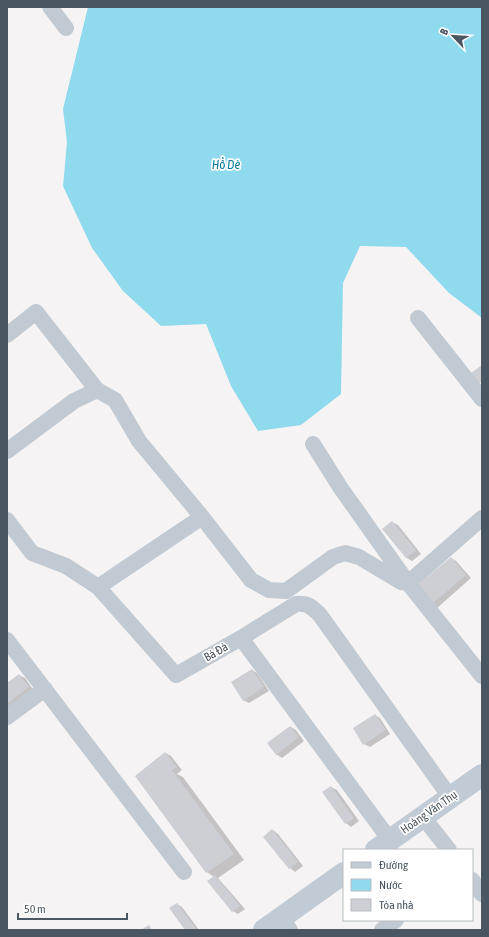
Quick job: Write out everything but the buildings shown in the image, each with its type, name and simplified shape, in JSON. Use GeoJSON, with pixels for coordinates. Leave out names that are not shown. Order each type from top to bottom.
{"type":"FeatureCollection","features":[{"type":"Feature","properties":{"kind":"main road","name":"Hoàng Văn Thụ"},"geometry":{"type":"LineString","coordinates":[[383,845],[482,775]]}},
{"type":"Feature","properties":{"kind":"main road"},"geometry":{"type":"LineString","coordinates":[[278,926],[343,874]]}},
{"type":"Feature","properties":{"kind":"street"},"geometry":{"type":"LineString","coordinates":[[50,7],[66,28]]}},
{"type":"Feature","properties":{"kind":"street"},"geometry":{"type":"LineString","coordinates":[[7,335],[36,312],[97,390],[115,400],[139,442],[202,517],[251,580],[269,590],[286,591],[333,557],[345,553],[359,557],[401,582],[408,583],[482,518]]}},
{"type":"Feature","properties":{"kind":"street"},"geometry":{"type":"LineString","coordinates":[[418,318],[482,399]]}},
{"type":"Feature","properties":{"kind":"street"},"geometry":{"type":"LineString","coordinates":[[7,451],[74,401],[97,390]]}},
{"type":"Feature","properties":{"kind":"street"},"geometry":{"type":"LineString","coordinates":[[313,444],[340,487],[408,583],[482,676]]}},
{"type":"Feature","properties":{"kind":"street"},"geometry":{"type":"LineString","coordinates":[[98,587],[202,517]]}},
{"type":"Feature","properties":{"kind":"street","name":"Bà Đà"},"geometry":{"type":"LineString","coordinates":[[7,520],[32,553],[66,566],[98,587],[176,675],[241,638],[383,845]]}},
{"type":"Feature","properties":{"kind":"street"},"geometry":{"type":"LineString","coordinates":[[286,591],[290,607]]}},
{"type":"Feature","properties":{"kind":"street"},"geometry":{"type":"LineString","coordinates":[[241,638],[296,604],[304,603],[310,606],[320,615],[450,797]]}},
{"type":"Feature","properties":{"kind":"street"},"geometry":{"type":"LineString","coordinates":[[7,640],[184,872]]}},
{"type":"Feature","properties":{"kind":"street"},"geometry":{"type":"LineString","coordinates":[[7,717],[45,689]]}},
{"type":"Feature","properties":{"kind":"street"},"geometry":{"type":"LineString","coordinates":[[423,817],[448,849]]}},
{"type":"Feature","properties":{"kind":"street"},"geometry":{"type":"LineString","coordinates":[[473,881],[482,894]]}},
{"type":"Feature","properties":{"kind":"street"},"geometry":{"type":"LineString","coordinates":[[382,930],[395,921]]}},
{"type":"Feature","properties":{"kind":"water","name":"Hồ Dè"},"geometry":{"type":"Polygon","coordinates":[[[88,7],[482,7],[482,318],[449,293],[406,247],[360,246],[343,283],[341,394],[301,425],[258,431],[231,386],[206,324],[161,326],[123,291],[92,248],[63,186],[67,142],[63,109],[88,7]]]}}]}
